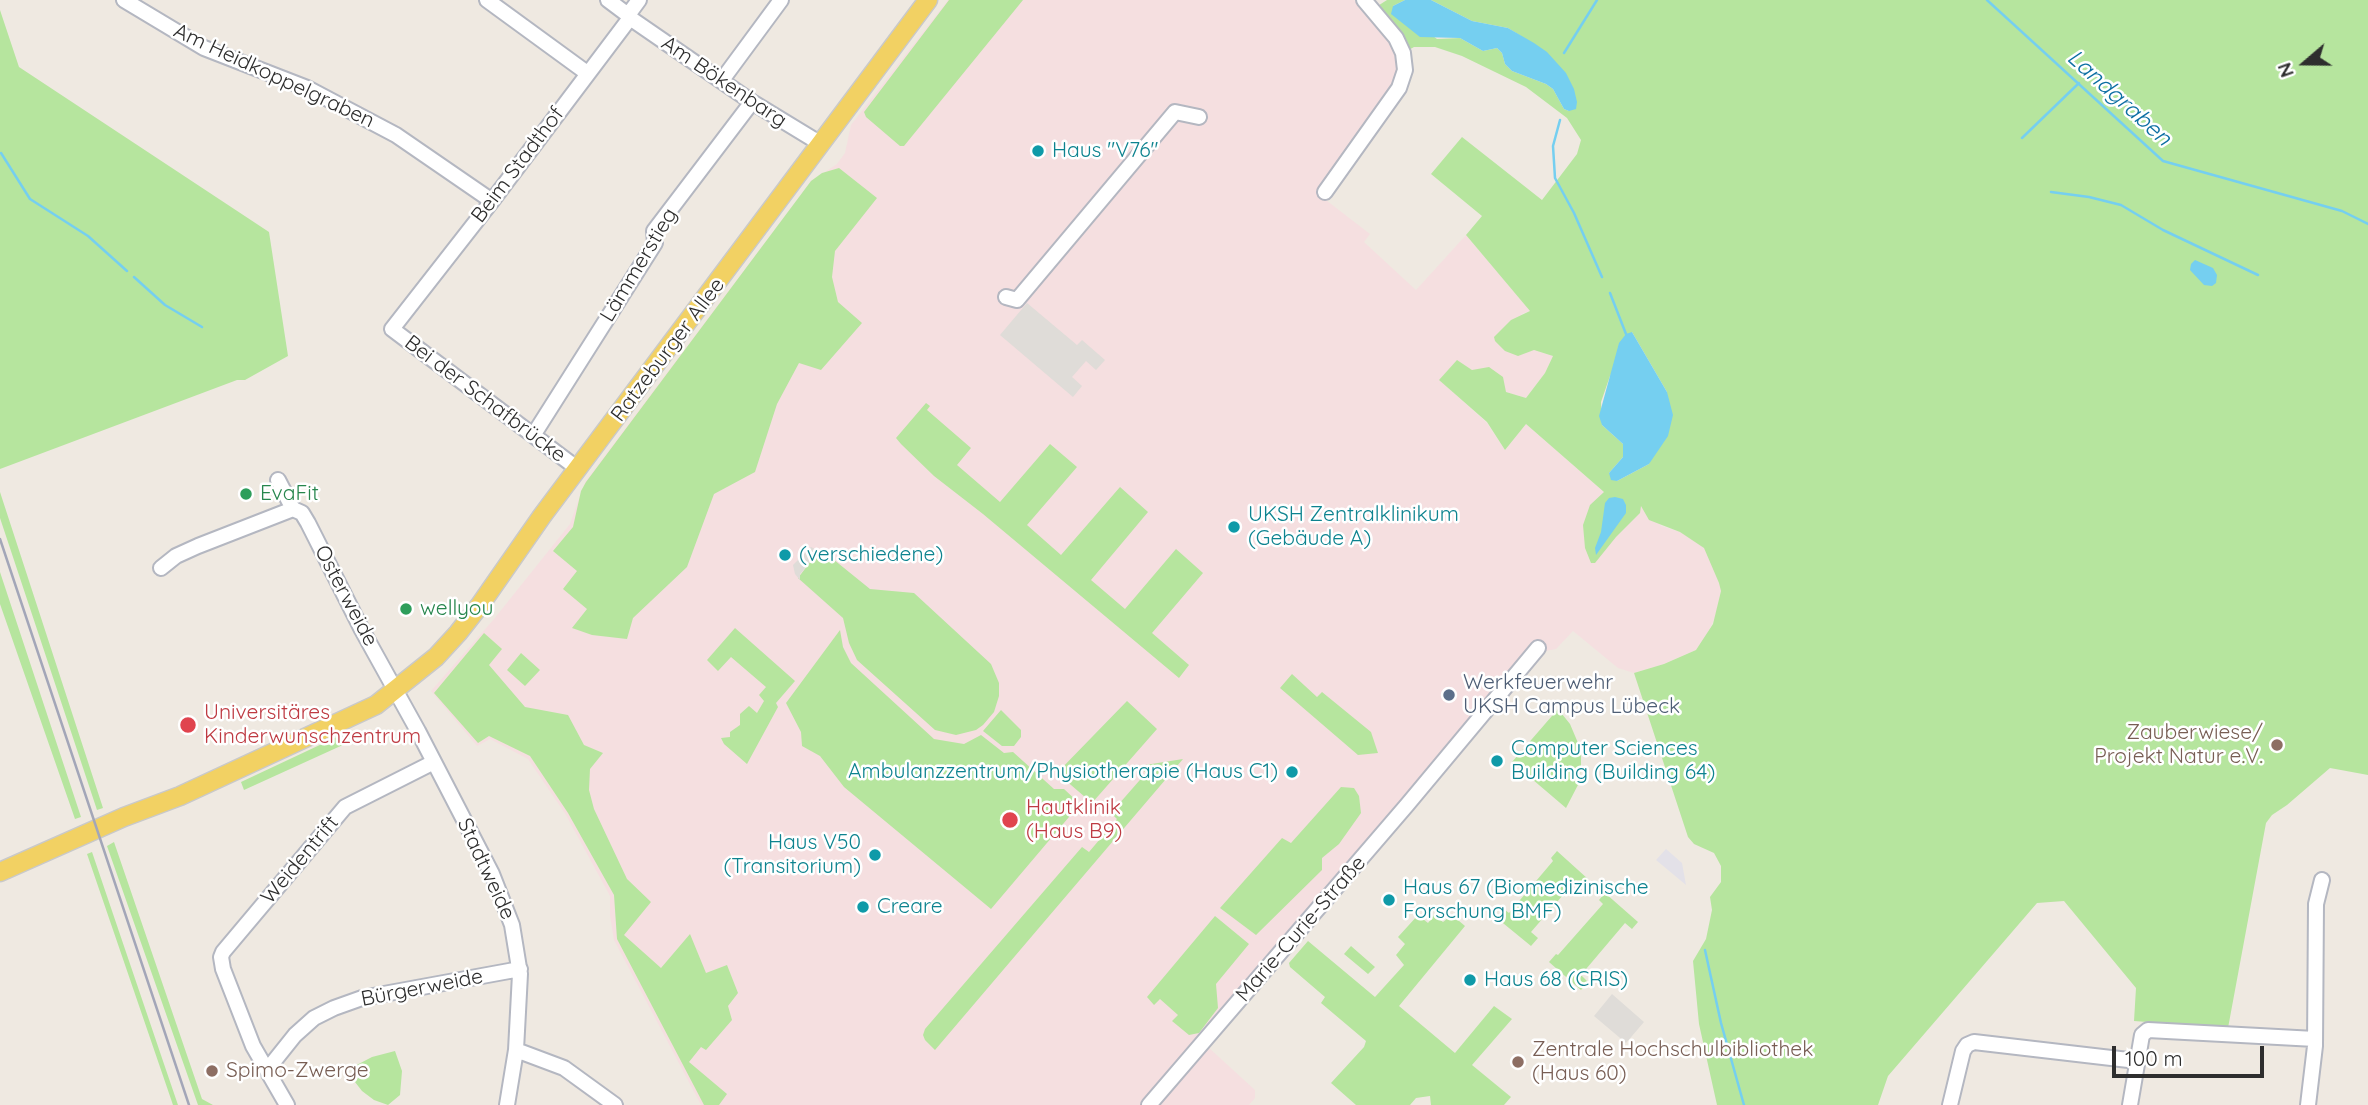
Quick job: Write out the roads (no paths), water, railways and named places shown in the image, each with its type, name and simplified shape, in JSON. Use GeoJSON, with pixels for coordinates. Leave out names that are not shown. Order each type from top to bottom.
{"type":"FeatureCollection","features":[{"type":"Feature","properties":{"kind":"main road","name":"Ratzeburger Allee"},"geometry":{"type":"LineString","coordinates":[[0,872],[124,817],[170,800],[376,705],[436,657],[458,633],[928,0]]}},
{"type":"Feature","properties":{"kind":"street","name":"Am Heidkoppelgraben"},"geometry":{"type":"LineString","coordinates":[[124,0],[204,48],[307,88],[396,135],[492,201]]}},
{"type":"Feature","properties":{"kind":"street"},"geometry":{"type":"LineString","coordinates":[[487,0],[587,73]]}},
{"type":"Feature","properties":{"kind":"street","name":"Am Bökenbarg"},"geometry":{"type":"LineString","coordinates":[[608,0],[752,102],[821,144]]}},
{"type":"Feature","properties":{"kind":"street","name":"Beim Stadthof"},"geometry":{"type":"LineString","coordinates":[[392,329],[492,201],[639,0]]}},
{"type":"Feature","properties":{"kind":"street"},"geometry":{"type":"LineString","coordinates":[[722,80],[781,0]]}},
{"type":"Feature","properties":{"kind":"street"},"geometry":{"type":"LineString","coordinates":[[1325,192],[1399,88],[1405,70],[1403,52],[1396,38],[1364,0]]}},
{"type":"Feature","properties":{"kind":"street","name":"Lämmerstieg"},"geometry":{"type":"LineString","coordinates":[[534,434],[655,243],[654,231],[752,102]]}},
{"type":"Feature","properties":{"kind":"street"},"geometry":{"type":"LineString","coordinates":[[1006,297],[1017,300],[1175,112],[1199,117]]}},
{"type":"Feature","properties":{"kind":"street","name":"Bei der Schafbrücke"},"geometry":{"type":"LineString","coordinates":[[392,329],[578,469]]}},
{"type":"Feature","properties":{"kind":"street","name":"Osterweide"},"geometry":{"type":"LineString","coordinates":[[278,480],[293,509],[302,513],[395,689]]}},
{"type":"Feature","properties":{"kind":"street"},"geometry":{"type":"LineString","coordinates":[[161,568],[187,551],[293,509]]}},
{"type":"Feature","properties":{"kind":"street","name":"Marie-Curie-Straße"},"geometry":{"type":"LineString","coordinates":[[1149,1105],[1538,648]]}},
{"type":"Feature","properties":{"kind":"street","name":"Stadtweide"},"geometry":{"type":"LineString","coordinates":[[395,689],[492,874],[512,925],[520,970],[516,1050],[507,1105]]}},
{"type":"Feature","properties":{"kind":"street","name":"Weidentrift"},"geometry":{"type":"LineString","coordinates":[[267,1070],[253,1046],[222,962],[223,952],[345,807],[434,762]]}},
{"type":"Feature","properties":{"kind":"street"},"geometry":{"type":"LineString","coordinates":[[2308,1105],[2315,1039],[2316,904],[2322,880]]}},
{"type":"Feature","properties":{"kind":"street","name":"Bürgerweide"},"geometry":{"type":"LineString","coordinates":[[267,1070],[295,1035],[314,1018],[334,1008],[362,998],[520,970]]}},
{"type":"Feature","properties":{"kind":"street"},"geometry":{"type":"LineString","coordinates":[[2130,1105],[2142,1035],[2148,1030],[2315,1039]]}},
{"type":"Feature","properties":{"kind":"street"},"geometry":{"type":"LineString","coordinates":[[1950,1105],[1962,1051],[1974,1042],[2137,1061]]}},
{"type":"Feature","properties":{"kind":"street"},"geometry":{"type":"LineString","coordinates":[[516,1050],[564,1068],[615,1105]]}},
{"type":"Feature","properties":{"kind":"street"},"geometry":{"type":"LineString","coordinates":[[267,1070],[287,1105]]}},
{"type":"Feature","properties":{"kind":"water"},"geometry":{"type":"Polygon","coordinates":[[[1405,0],[1431,0],[1472,21],[1508,28],[1534,43],[1547,52],[1566,73],[1574,89],[1576,109],[1564,109],[1553,89],[1546,84],[1512,71],[1497,48],[1483,51],[1460,38],[1420,37],[1391,14],[1393,6],[1405,0]]]}},
{"type":"Feature","properties":{"kind":"water"},"geometry":{"type":"Polygon","coordinates":[[[2195,260],[2213,268],[2217,275],[2216,283],[2212,286],[2204,285],[2190,270],[2195,260]]]}},
{"type":"Feature","properties":{"kind":"water"},"geometry":{"type":"Polygon","coordinates":[[[1632,332],[1667,392],[1673,415],[1668,436],[1649,464],[1617,481],[1611,480],[1609,473],[1623,457],[1623,444],[1602,425],[1599,416],[1619,343],[1626,334],[1632,332]]]}},
{"type":"Feature","properties":{"kind":"water"},"geometry":{"type":"Polygon","coordinates":[[[1609,498],[1623,499],[1626,513],[1596,555],[1595,548],[1601,532],[1605,503],[1609,498]]]}},
{"type":"Feature","properties":{"kind":"waterway"},"geometry":{"type":"LineString","coordinates":[[1564,53],[1597,0]]}},
{"type":"Feature","properties":{"kind":"waterway","name":"Landgraben"},"geometry":{"type":"LineString","coordinates":[[1987,0],[2163,161],[2342,211],[2368,224]]}},
{"type":"Feature","properties":{"kind":"waterway"},"geometry":{"type":"LineString","coordinates":[[2022,138],[2079,83]]}},
{"type":"Feature","properties":{"kind":"waterway"},"geometry":{"type":"LineString","coordinates":[[1560,120],[1553,146],[1555,178],[1574,213],[1602,277]]}},
{"type":"Feature","properties":{"kind":"waterway"},"geometry":{"type":"LineString","coordinates":[[1,153],[30,199],[88,236],[127,271]]}},
{"type":"Feature","properties":{"kind":"waterway"},"geometry":{"type":"LineString","coordinates":[[2051,192],[2121,205],[2163,230],[2258,275]]}},
{"type":"Feature","properties":{"kind":"waterway"},"geometry":{"type":"LineString","coordinates":[[134,277],[165,305],[202,327]]}},
{"type":"Feature","properties":{"kind":"waterway"},"geometry":{"type":"LineString","coordinates":[[1610,293],[1626,334]]}},
{"type":"Feature","properties":{"kind":"waterway"},"geometry":{"type":"LineString","coordinates":[[1705,950],[1721,1023],[1744,1105]]}},
{"type":"Feature","properties":{"kind":"railway"},"geometry":{"type":"LineString","coordinates":[[0,539],[189,1105]]}},
{"type":"Feature","properties":{"kind":"place","name":"Haus \"V76\""},"geometry":{"type":"Point","coordinates":[1038,151]}},
{"type":"Feature","properties":{"kind":"place","name":"EvaFit"},"geometry":{"type":"Point","coordinates":[246,494]}},
{"type":"Feature","properties":{"kind":"place","name":"UKSH Zentralklinikum (Gebäude A)"},"geometry":{"type":"Point","coordinates":[1234,527]}},
{"type":"Feature","properties":{"kind":"place","name":"(verschiedene)"},"geometry":{"type":"Point","coordinates":[785,555]}},
{"type":"Feature","properties":{"kind":"place","name":"wellyou"},"geometry":{"type":"Point","coordinates":[406,609]}},
{"type":"Feature","properties":{"kind":"place","name":"Werkfeuerwehr UKSH Campus Lübeck"},"geometry":{"type":"Point","coordinates":[1449,695]}},
{"type":"Feature","properties":{"kind":"place","name":"Universitäres Kinderwunschzentrum"},"geometry":{"type":"Point","coordinates":[188,725]}},
{"type":"Feature","properties":{"kind":"place","name":"Zauberwiese/ Projekt Natur e.V."},"geometry":{"type":"Point","coordinates":[2277,745]}},
{"type":"Feature","properties":{"kind":"place","name":"Computer Sciences Building (Building 64)"},"geometry":{"type":"Point","coordinates":[1497,761]}},
{"type":"Feature","properties":{"kind":"place","name":"Ambulanzzentrum/Physiotherapie (Haus C1)"},"geometry":{"type":"Point","coordinates":[1292,772]}},
{"type":"Feature","properties":{"kind":"place","name":"Hautklinik (Haus B9)"},"geometry":{"type":"Point","coordinates":[1010,820]}},
{"type":"Feature","properties":{"kind":"place","name":"Haus V50 (Transitorium)"},"geometry":{"type":"Point","coordinates":[875,855]}},
{"type":"Feature","properties":{"kind":"place","name":"Haus 67 (Biomedizinische Forschung BMF)"},"geometry":{"type":"Point","coordinates":[1389,900]}},
{"type":"Feature","properties":{"kind":"place","name":"Creare"},"geometry":{"type":"Point","coordinates":[863,907]}},
{"type":"Feature","properties":{"kind":"place","name":"Haus 68 (CRIS)"},"geometry":{"type":"Point","coordinates":[1470,980]}},
{"type":"Feature","properties":{"kind":"place","name":"Zentrale Hochschulbibliothek (Haus 60)"},"geometry":{"type":"Point","coordinates":[1518,1062]}},
{"type":"Feature","properties":{"kind":"place","name":"Spimo-Zwerge"},"geometry":{"type":"Point","coordinates":[212,1071]}}]}
